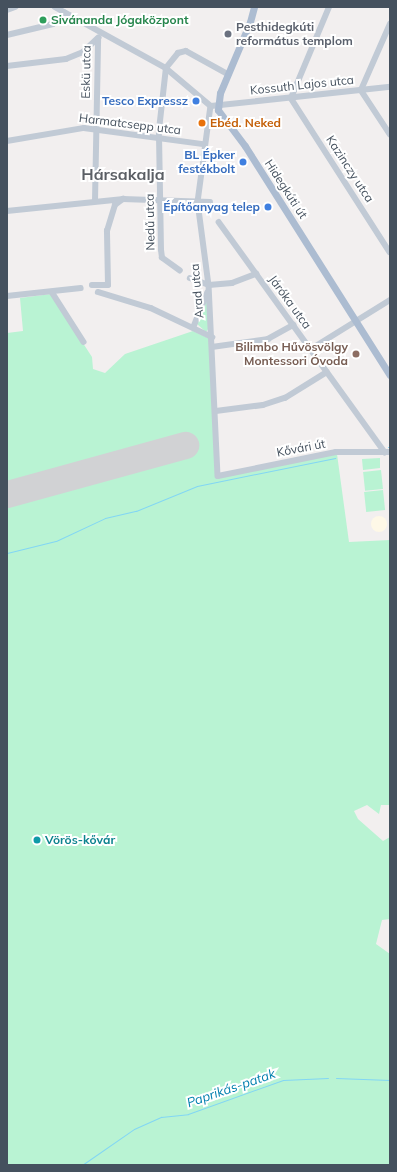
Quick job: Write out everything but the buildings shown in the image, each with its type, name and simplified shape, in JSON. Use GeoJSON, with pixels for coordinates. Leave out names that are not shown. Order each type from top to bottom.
{"type":"FeatureCollection","features":[{"type":"Feature","properties":{"kind":"main road"},"geometry":{"type":"LineString","coordinates":[[214,106],[254,7]]}},
{"type":"Feature","properties":{"kind":"main road","name":"Hidegkúti út"},"geometry":{"type":"LineString","coordinates":[[214,106],[390,375]]}},
{"type":"Feature","properties":{"kind":"street"},"geometry":{"type":"LineString","coordinates":[[7,10],[15,7]]}},
{"type":"Feature","properties":{"kind":"street"},"geometry":{"type":"LineString","coordinates":[[55,7],[166,68],[214,106]]}},
{"type":"Feature","properties":{"kind":"street"},"geometry":{"type":"LineString","coordinates":[[291,98],[330,7]]}},
{"type":"Feature","properties":{"kind":"street"},"geometry":{"type":"LineString","coordinates":[[7,36],[52,24],[65,13]]}},
{"type":"Feature","properties":{"kind":"street"},"geometry":{"type":"LineString","coordinates":[[390,24],[361,90],[390,134]]}},
{"type":"Feature","properties":{"kind":"street"},"geometry":{"type":"LineString","coordinates":[[7,66],[66,59],[83,52],[98,39],[101,32]]}},
{"type":"Feature","properties":{"kind":"street","name":"Eskü utca"},"geometry":{"type":"LineString","coordinates":[[95,201],[98,39]]}},
{"type":"Feature","properties":{"kind":"street"},"geometry":{"type":"LineString","coordinates":[[166,68],[178,53],[186,52],[228,74]]}},
{"type":"Feature","properties":{"kind":"street","name":"Nedű utca"},"geometry":{"type":"LineString","coordinates":[[166,68],[159,138],[162,258],[180,271]]}},
{"type":"Feature","properties":{"kind":"street","name":"Kossuth Lajos utca"},"geometry":{"type":"LineString","coordinates":[[214,106],[390,87]]}},
{"type":"Feature","properties":{"kind":"street","name":"Kazinczy utca"},"geometry":{"type":"LineString","coordinates":[[291,98],[390,252]]}},
{"type":"Feature","properties":{"kind":"street","name":"Arad utca"},"geometry":{"type":"LineString","coordinates":[[214,106],[203,144],[198,202],[209,285],[208,292],[212,337],[218,476]]}},
{"type":"Feature","properties":{"kind":"street","name":"Harmatcsepp utca"},"geometry":{"type":"LineString","coordinates":[[7,141],[75,128],[96,129],[203,144]]}},
{"type":"Feature","properties":{"kind":"street"},"geometry":{"type":"LineString","coordinates":[[92,286],[108,285],[107,231],[116,205],[123,199]]}},
{"type":"Feature","properties":{"kind":"street"},"geometry":{"type":"LineString","coordinates":[[7,211],[123,199],[210,202]]}},
{"type":"Feature","properties":{"kind":"street","name":"Járóka utca"},"geometry":{"type":"LineString","coordinates":[[219,222],[310,349],[387,452]]}},
{"type":"Feature","properties":{"kind":"street"},"geometry":{"type":"LineString","coordinates":[[190,278],[209,285],[232,283],[256,274]]}},
{"type":"Feature","properties":{"kind":"street"},"geometry":{"type":"LineString","coordinates":[[7,296],[82,288]]}},
{"type":"Feature","properties":{"kind":"street"},"geometry":{"type":"LineString","coordinates":[[52,292],[84,342]]}},
{"type":"Feature","properties":{"kind":"street"},"geometry":{"type":"LineString","coordinates":[[98,292],[151,308],[212,337]]}},
{"type":"Feature","properties":{"kind":"street"},"geometry":{"type":"LineString","coordinates":[[193,328],[208,292]]}},
{"type":"Feature","properties":{"kind":"street"},"geometry":{"type":"LineString","coordinates":[[310,349],[390,300]]}},
{"type":"Feature","properties":{"kind":"street"},"geometry":{"type":"LineString","coordinates":[[212,347],[268,339],[293,325]]}},
{"type":"Feature","properties":{"kind":"street"},"geometry":{"type":"LineString","coordinates":[[216,411],[263,405],[284,398],[327,372]]}},
{"type":"Feature","properties":{"kind":"street","name":"Kővári út"},"geometry":{"type":"LineString","coordinates":[[218,476],[336,452],[387,452]]}},
{"type":"Feature","properties":{"kind":"shaded area"},"geometry":{"type":"Polygon","coordinates":[[[379,516],[386,521],[387,524],[382,531],[379,532],[372,527],[371,524],[376,517],[379,516]]]}},
{"type":"Feature","properties":{"kind":"green space"},"geometry":{"type":"Polygon","coordinates":[[[51,294],[92,357],[93,369],[105,373],[125,354],[193,331],[210,339],[216,478],[337,454],[349,542],[390,540],[390,805],[381,805],[379,814],[367,805],[354,811],[358,819],[383,841],[390,837],[390,919],[382,920],[376,944],[390,954],[390,1165],[7,1165],[7,333],[23,331],[20,298],[51,294]]]}},
{"type":"Feature","properties":{"kind":"green space"},"geometry":{"type":"Polygon","coordinates":[[[207,300],[209,328],[206,332],[197,324],[207,300]]]}},
{"type":"Feature","properties":{"kind":"green space"},"geometry":{"type":"Polygon","coordinates":[[[380,458],[380,468],[363,470],[362,459],[380,458]]]}},
{"type":"Feature","properties":{"kind":"green space"},"geometry":{"type":"Polygon","coordinates":[[[381,470],[383,489],[365,491],[363,472],[381,470]]]}},
{"type":"Feature","properties":{"kind":"green space"},"geometry":{"type":"Polygon","coordinates":[[[383,490],[385,510],[366,512],[364,492],[383,490]]]}},
{"type":"Feature","properties":{"kind":"waterway"},"geometry":{"type":"LineString","coordinates":[[7,553],[56,541],[105,518],[136,511],[197,486],[335,458]]}},
{"type":"Feature","properties":{"kind":"waterway","name":"Paprikás-patak"},"geometry":{"type":"LineString","coordinates":[[82,1165],[134,1129],[161,1117],[188,1114],[283,1080],[328,1078]]}},
{"type":"Feature","properties":{"kind":"waterway","name":"Paprikás-patak"},"geometry":{"type":"LineString","coordinates":[[336,1078],[390,1080]]}},
{"type":"Feature","properties":{"kind":"runway"},"geometry":{"type":"LineString","coordinates":[[7,494],[185,445]]}},
{"type":"Feature","properties":{"kind":"place","name":"Sivánanda Jógaközpont"},"geometry":{"type":"Point","coordinates":[43,20]}},
{"type":"Feature","properties":{"kind":"place","name":"Pesthidegkúti református templom"},"geometry":{"type":"Point","coordinates":[228,34]}},
{"type":"Feature","properties":{"kind":"place","name":"Tesco Expressz"},"geometry":{"type":"Point","coordinates":[196,101]}},
{"type":"Feature","properties":{"kind":"place","name":"Ebéd. Neked"},"geometry":{"type":"Point","coordinates":[202,123]}},
{"type":"Feature","properties":{"kind":"place","name":"BL Épker festékbolt"},"geometry":{"type":"Point","coordinates":[243,162]}},
{"type":"Feature","properties":{"kind":"place","name":"Építőanyag telep"},"geometry":{"type":"Point","coordinates":[268,207]}},
{"type":"Feature","properties":{"kind":"place","name":"Bilimbo Hűvösvölgy Montessori Óvoda"},"geometry":{"type":"Point","coordinates":[356,354]}},
{"type":"Feature","properties":{"kind":"place","name":"Vörös-kővár"},"geometry":{"type":"Point","coordinates":[37,840]}},
{"type":"Feature","properties":{"kind":"district","name":"Hársakalja"},"geometry":{"type":"Point","coordinates":[123,174]}}]}
